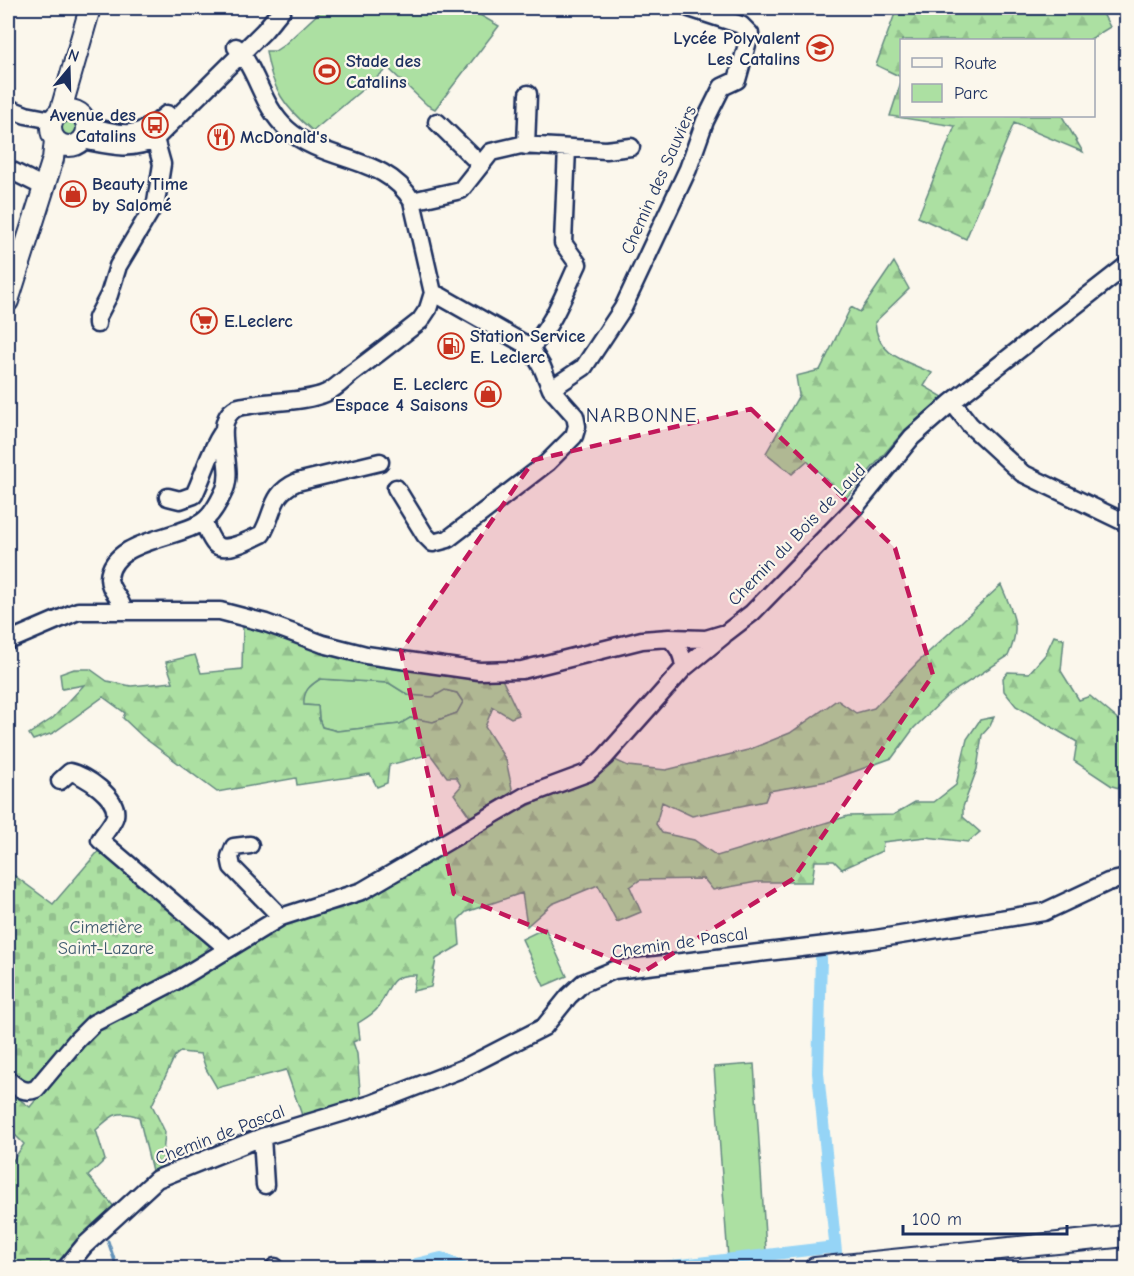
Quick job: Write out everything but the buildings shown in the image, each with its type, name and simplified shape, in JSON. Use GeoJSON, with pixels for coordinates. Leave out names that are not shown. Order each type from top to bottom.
{"type":"FeatureCollection","features":[{"type":"Feature","properties":{"kind":"main road"},"geometry":{"type":"LineString","coordinates":[[67,129],[90,8]]}},
{"type":"Feature","properties":{"kind":"main road"},"geometry":{"type":"LineString","coordinates":[[8,301],[53,159],[67,129],[100,8]]}},
{"type":"Feature","properties":{"kind":"main road"},"geometry":{"type":"LineString","coordinates":[[815,1269],[1126,1236]]}},
{"type":"Feature","properties":{"kind":"street"},"geometry":{"type":"LineString","coordinates":[[155,139],[279,8]]}},
{"type":"Feature","properties":{"kind":"street"},"geometry":{"type":"LineString","coordinates":[[138,140],[284,8]]}},
{"type":"Feature","properties":{"kind":"street","name":"Chemin des Sauviers"},"geometry":{"type":"LineString","coordinates":[[551,389],[584,367],[623,308],[688,169],[705,121],[722,87],[737,80],[750,34],[741,25],[690,8]]}},
{"type":"Feature","properties":{"kind":"street"},"geometry":{"type":"LineString","coordinates":[[168,497],[180,500],[194,495],[214,445],[228,417],[237,408],[284,402],[326,393],[420,321],[428,309],[433,293],[412,201],[399,182],[382,171],[324,150],[299,138],[286,128],[267,103],[247,61],[238,50]]}},
{"type":"Feature","properties":{"kind":"street"},"geometry":{"type":"LineString","coordinates":[[526,146],[527,93]]}},
{"type":"Feature","properties":{"kind":"street"},"geometry":{"type":"LineString","coordinates":[[8,108],[67,129]]}},
{"type":"Feature","properties":{"kind":"street"},"geometry":{"type":"LineString","coordinates":[[8,119],[67,129],[105,130],[138,140],[150,158],[162,164]]}},
{"type":"Feature","properties":{"kind":"street"},"geometry":{"type":"LineString","coordinates":[[436,122],[481,165]]}},
{"type":"Feature","properties":{"kind":"street"},"geometry":{"type":"LineString","coordinates":[[97,324],[97,318],[109,295],[118,266],[153,209],[162,164],[155,139],[148,135],[138,140]]}},
{"type":"Feature","properties":{"kind":"street"},"geometry":{"type":"LineString","coordinates":[[412,201],[461,190],[491,152],[526,146],[606,150],[631,147]]}},
{"type":"Feature","properties":{"kind":"street"},"geometry":{"type":"LineString","coordinates":[[530,347],[539,341],[546,329],[578,264],[563,243],[567,148]]}},
{"type":"Feature","properties":{"kind":"street"},"geometry":{"type":"LineString","coordinates":[[8,169],[43,189]]}},
{"type":"Feature","properties":{"kind":"street","name":"Chemin du Bois de Laud"},"geometry":{"type":"LineString","coordinates":[[8,641],[78,611],[219,611],[266,623],[323,644],[366,656],[479,671],[522,670],[642,640],[706,639],[726,633],[752,613],[857,505],[912,437],[952,402],[1126,266]]}},
{"type":"Feature","properties":{"kind":"street"},"geometry":{"type":"LineString","coordinates":[[396,488],[425,535],[433,543],[448,539],[547,463],[574,436],[577,426],[574,416],[551,389],[530,347],[433,293]]}},
{"type":"Feature","properties":{"kind":"street"},"geometry":{"type":"LineString","coordinates":[[952,402],[970,425],[1022,473],[1126,523]]}},
{"type":"Feature","properties":{"kind":"street"},"geometry":{"type":"LineString","coordinates":[[123,610],[122,604],[111,587],[109,576],[122,554],[142,544],[183,532],[210,516],[225,488],[229,472],[222,433]]}},
{"type":"Feature","properties":{"kind":"street"},"geometry":{"type":"LineString","coordinates":[[203,522],[214,544],[219,547],[245,543],[262,534],[275,501],[288,486],[380,462]]}},
{"type":"Feature","properties":{"kind":"street"},"geometry":{"type":"LineString","coordinates":[[78,611],[92,604],[111,587]]}},
{"type":"Feature","properties":{"kind":"street"},"geometry":{"type":"LineString","coordinates":[[8,1080],[23,1091],[30,1092],[36,1089],[94,1023],[174,982],[281,917],[362,891],[525,796],[587,773],[605,757],[684,668],[726,633]]}},
{"type":"Feature","properties":{"kind":"street"},"geometry":{"type":"LineString","coordinates":[[669,638],[683,655],[684,668]]}},
{"type":"Feature","properties":{"kind":"street"},"geometry":{"type":"LineString","coordinates":[[60,781],[70,772],[79,774],[106,794],[115,805],[115,816],[100,840],[228,949]]}},
{"type":"Feature","properties":{"kind":"street"},"geometry":{"type":"LineString","coordinates":[[250,845],[234,847],[230,857],[232,867],[281,917]]}},
{"type":"Feature","properties":{"kind":"street","name":"Chemin de Pascal"},"geometry":{"type":"LineString","coordinates":[[66,1269],[84,1246],[157,1179],[262,1137],[371,1104],[464,1068],[544,1027],[569,996],[583,983],[614,970],[869,940],[1044,912],[1108,882],[1126,878]]}},
{"type":"Feature","properties":{"kind":"street"},"geometry":{"type":"LineString","coordinates":[[262,1137],[266,1185]]}},
{"type":"Feature","properties":{"kind":"highlighted area"},"geometry":{"type":"Polygon","coordinates":[[[751,409],[895,548],[933,675],[793,879],[643,972],[454,894],[401,651],[534,460],[751,409]]]}},
{"type":"Feature","properties":{"kind":"green space","name":"Stade des Catalins"},"geometry":{"type":"Polygon","coordinates":[[[324,8],[448,8],[453,13],[468,8],[499,26],[435,109],[427,105],[388,68],[313,131],[294,114],[281,96],[272,76],[266,51],[275,51],[284,45],[324,8]]]}},
{"type":"Feature","properties":{"kind":"green space"},"geometry":{"type":"Polygon","coordinates":[[[897,8],[1100,8],[1110,27],[1091,39],[900,39],[900,77],[876,65],[897,8]]]}},
{"type":"Feature","properties":{"kind":"green space"},"geometry":{"type":"Polygon","coordinates":[[[900,85],[900,117],[1063,117],[1083,152],[1014,123],[966,239],[918,217],[955,126],[890,116],[900,85]]]}},
{"type":"Feature","properties":{"kind":"green space"},"geometry":{"type":"Polygon","coordinates":[[[65,120],[73,120],[78,125],[76,136],[65,138],[60,133],[60,125],[65,120]]]}},
{"type":"Feature","properties":{"kind":"green space"},"geometry":{"type":"Polygon","coordinates":[[[894,262],[909,289],[875,322],[877,333],[881,343],[894,356],[932,373],[924,386],[943,397],[904,431],[846,498],[807,461],[792,474],[766,453],[799,395],[796,376],[820,370],[851,307],[860,312],[894,262]]]}},
{"type":"Feature","properties":{"kind":"green space"},"geometry":{"type":"Polygon","coordinates":[[[1001,585],[1012,612],[1015,628],[1008,656],[948,695],[914,728],[892,758],[828,781],[769,791],[765,801],[692,816],[662,802],[656,824],[662,833],[694,840],[717,856],[848,816],[893,815],[915,802],[934,802],[956,785],[967,739],[980,720],[994,717],[982,735],[977,769],[963,807],[963,817],[980,832],[968,842],[926,837],[883,842],[882,851],[842,869],[834,861],[815,861],[812,882],[757,882],[713,890],[704,879],[640,880],[630,887],[641,912],[617,922],[598,885],[552,904],[527,926],[522,893],[466,912],[458,920],[460,945],[436,959],[431,987],[413,991],[416,975],[400,977],[391,984],[377,1009],[358,1023],[360,1039],[353,1042],[357,1054],[361,1102],[303,1118],[286,1070],[217,1088],[206,1069],[201,1054],[180,1052],[175,1056],[152,1105],[165,1132],[162,1166],[152,1171],[139,1117],[125,1114],[115,1115],[96,1130],[105,1160],[88,1176],[116,1209],[60,1268],[8,1268],[8,1168],[24,1144],[15,1135],[8,1145],[8,1091],[30,1107],[86,1039],[143,1005],[300,917],[596,773],[615,760],[628,766],[666,770],[748,750],[790,733],[837,700],[856,713],[874,708],[918,662],[1001,585]]]}},
{"type":"Feature","properties":{"kind":"green space"},"geometry":{"type":"Polygon","coordinates":[[[243,626],[367,665],[502,679],[519,715],[511,718],[493,707],[485,727],[506,760],[513,793],[470,817],[454,794],[461,786],[456,777],[447,777],[430,754],[389,765],[387,783],[377,787],[370,774],[297,785],[296,778],[217,792],[143,737],[123,718],[125,713],[103,697],[53,733],[33,740],[29,734],[53,718],[84,685],[62,689],[60,674],[74,669],[90,669],[107,681],[131,686],[173,682],[166,662],[195,655],[201,673],[242,669],[243,626]],[[320,679],[307,689],[304,705],[318,706],[322,727],[337,731],[400,724],[410,718],[433,722],[457,713],[463,702],[457,693],[445,690],[433,697],[408,695],[389,683],[320,679]]]}},
{"type":"Feature","properties":{"kind":"green space"},"geometry":{"type":"Polygon","coordinates":[[[1054,636],[1064,639],[1061,671],[1079,700],[1090,696],[1126,726],[1126,790],[1112,786],[1074,761],[1077,742],[1016,706],[1004,691],[1003,678],[1008,672],[1029,673],[1045,655],[1054,636]]]}},
{"type":"Feature","properties":{"kind":"green space"},"geometry":{"type":"Polygon","coordinates":[[[320,679],[389,683],[408,695],[445,690],[457,693],[463,702],[457,713],[433,722],[410,718],[401,724],[337,731],[322,727],[318,706],[303,705],[307,689],[320,679]]]}},
{"type":"Feature","properties":{"kind":"green space","name":"Cimetière Saint-Lazare"},"geometry":{"type":"Polygon","coordinates":[[[102,847],[211,945],[161,981],[105,1009],[26,1086],[8,1072],[8,871],[53,904],[102,847]]]}},
{"type":"Feature","properties":{"kind":"green space"},"geometry":{"type":"Polygon","coordinates":[[[545,928],[567,976],[544,986],[522,939],[545,928]]]}},
{"type":"Feature","properties":{"kind":"green space"},"geometry":{"type":"Polygon","coordinates":[[[754,1064],[766,1251],[728,1258],[714,1067],[754,1064]]]}},
{"type":"Feature","properties":{"kind":"waterway"},"geometry":{"type":"LineString","coordinates":[[821,958],[818,1073],[836,1252]]}},
{"type":"Feature","properties":{"kind":"waterway"},"geometry":{"type":"LineString","coordinates":[[108,1241],[117,1268]]}},
{"type":"Feature","properties":{"kind":"waterway"},"geometry":{"type":"LineString","coordinates":[[655,1268],[835,1247]]}},
{"type":"Feature","properties":{"kind":"waterway"},"geometry":{"type":"LineString","coordinates":[[408,1268],[441,1258],[464,1268]]}},
{"type":"Feature","properties":{"kind":"place","name":"Lycée Polyvalent Les Catalins"},"geometry":{"type":"Point","coordinates":[820,48]}},
{"type":"Feature","properties":{"kind":"place","name":"Stade des Catalins"},"geometry":{"type":"Point","coordinates":[327,71]}},
{"type":"Feature","properties":{"kind":"place","name":"Avenue des Catalins"},"geometry":{"type":"Point","coordinates":[155,125]}},
{"type":"Feature","properties":{"kind":"place","name":"McDonald's"},"geometry":{"type":"Point","coordinates":[221,137]}},
{"type":"Feature","properties":{"kind":"place","name":"Beauty Time by Salomé"},"geometry":{"type":"Point","coordinates":[73,194]}},
{"type":"Feature","properties":{"kind":"place","name":"E.Leclerc"},"geometry":{"type":"Point","coordinates":[204,321]}},
{"type":"Feature","properties":{"kind":"place","name":"Station Service E. Leclerc"},"geometry":{"type":"Point","coordinates":[451,346]}},
{"type":"Feature","properties":{"kind":"place","name":"E. Leclerc Espace 4 Saisons"},"geometry":{"type":"Point","coordinates":[488,394]}},
{"type":"Feature","properties":{"kind":"district","name":"NARBONNE"},"geometry":{"type":"Point","coordinates":[642,415]}}]}
